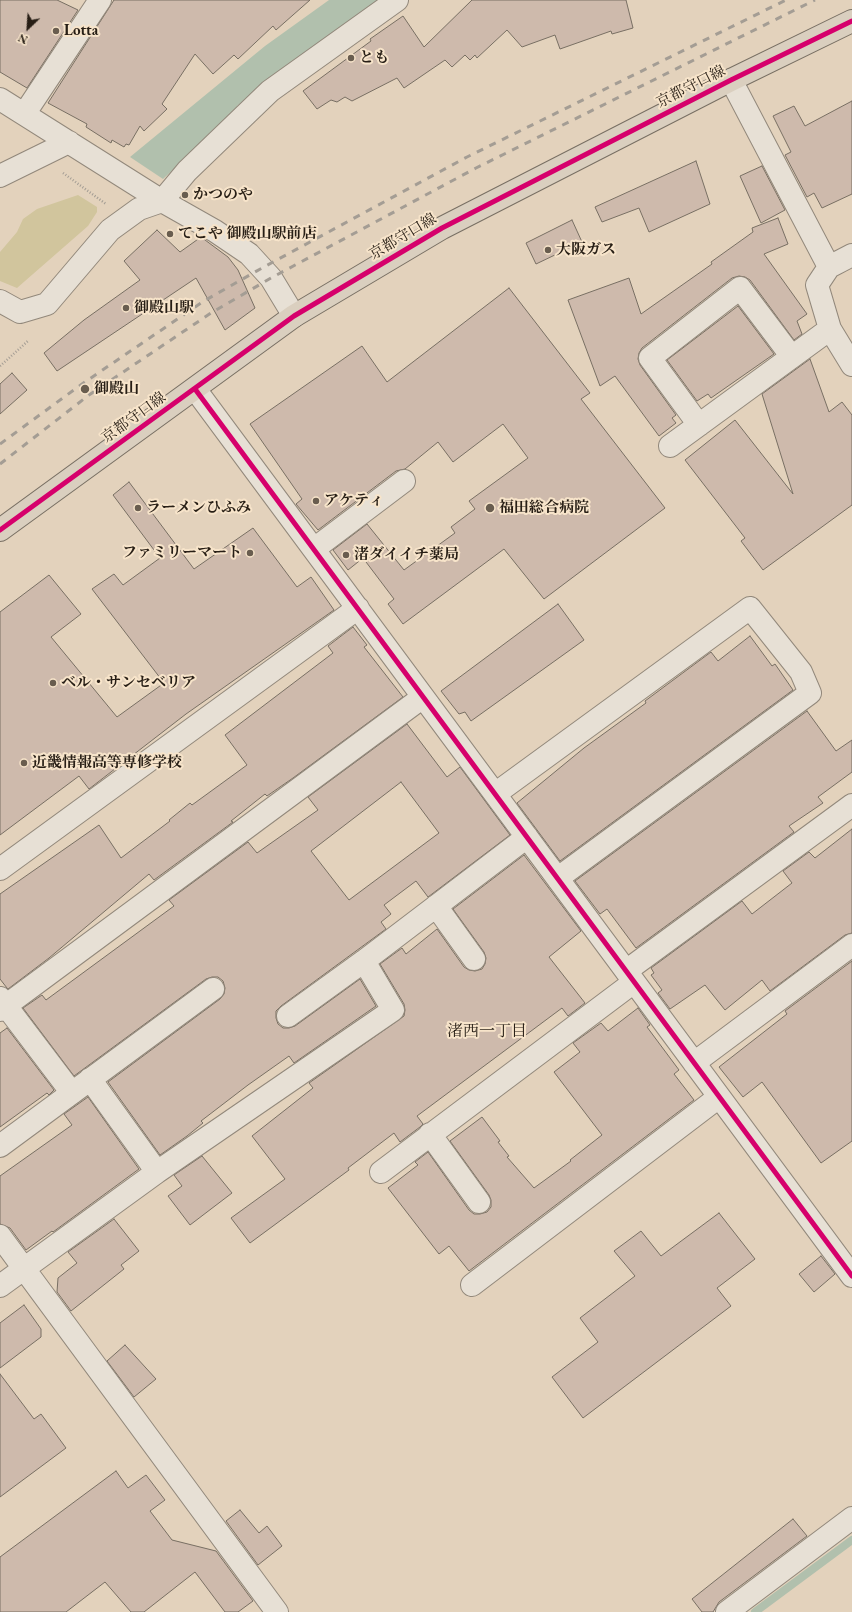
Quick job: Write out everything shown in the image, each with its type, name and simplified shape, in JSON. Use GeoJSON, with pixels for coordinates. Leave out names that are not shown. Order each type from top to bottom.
{"type":"FeatureCollection","features":[{"type":"Feature","properties":{"kind":"main road","name":"京都守口線"},"geometry":{"type":"LineString","coordinates":[[0,530],[294,316],[442,228],[731,80],[852,21]]}},
{"type":"Feature","properties":{"kind":"street"},"geometry":{"type":"LineString","coordinates":[[25,113],[100,0]]}},
{"type":"Feature","properties":{"kind":"street"},"geometry":{"type":"LineString","coordinates":[[0,301],[20,312],[47,304],[110,230],[139,209],[162,201],[187,171],[270,92],[397,0]]}},
{"type":"Feature","properties":{"kind":"street"},"geometry":{"type":"LineString","coordinates":[[731,80],[829,267]]}},
{"type":"Feature","properties":{"kind":"street"},"geometry":{"type":"LineString","coordinates":[[0,99],[25,113],[162,201],[216,231],[249,254],[271,278],[294,316]]}},
{"type":"Feature","properties":{"kind":"street"},"geometry":{"type":"LineString","coordinates":[[0,176],[69,142]]}},
{"type":"Feature","properties":{"kind":"street"},"geometry":{"type":"LineString","coordinates":[[852,255],[829,267],[817,285],[830,329],[852,364]]}},
{"type":"Feature","properties":{"kind":"street"},"geometry":{"type":"LineString","coordinates":[[699,425],[650,358],[740,288],[792,357]]}},
{"type":"Feature","properties":{"kind":"street"},"geometry":{"type":"LineString","coordinates":[[670,446],[830,329]]}},
{"type":"Feature","properties":{"kind":"street"},"geometry":{"type":"LineString","coordinates":[[195,389],[852,1276]]}},
{"type":"Feature","properties":{"kind":"street"},"geometry":{"type":"LineString","coordinates":[[314,549],[404,480]]}},
{"type":"Feature","properties":{"kind":"street"},"geometry":{"type":"LineString","coordinates":[[0,869],[358,608]]}},
{"type":"Feature","properties":{"kind":"street"},"geometry":{"type":"LineString","coordinates":[[495,794],[750,608],[801,672],[810,693],[558,878]]}},
{"type":"Feature","properties":{"kind":"street"},"geometry":{"type":"LineString","coordinates":[[72,1093],[2,1005],[423,697]]}},
{"type":"Feature","properties":{"kind":"street"},"geometry":{"type":"LineString","coordinates":[[381,1172],[630,976],[852,805]]}},
{"type":"Feature","properties":{"kind":"street"},"geometry":{"type":"LineString","coordinates":[[288,1016],[364,961],[527,837]]}},
{"type":"Feature","properties":{"kind":"street"},"geometry":{"type":"LineString","coordinates":[[436,906],[474,959]]}},
{"type":"Feature","properties":{"kind":"street"},"geometry":{"type":"LineString","coordinates":[[694,1063],[852,946]]}},
{"type":"Feature","properties":{"kind":"street"},"geometry":{"type":"LineString","coordinates":[[0,1286],[158,1172],[393,1010],[364,961]]}},
{"type":"Feature","properties":{"kind":"street"},"geometry":{"type":"LineString","coordinates":[[0,1146],[213,989]]}},
{"type":"Feature","properties":{"kind":"street"},"geometry":{"type":"LineString","coordinates":[[90,1080],[158,1172]]}},
{"type":"Feature","properties":{"kind":"street"},"geometry":{"type":"LineString","coordinates":[[472,1286],[719,1097]]}},
{"type":"Feature","properties":{"kind":"street"},"geometry":{"type":"LineString","coordinates":[[430,1134],[479,1202]]}},
{"type":"Feature","properties":{"kind":"street"},"geometry":{"type":"LineString","coordinates":[[0,1236],[277,1612]]}},
{"type":"Feature","properties":{"kind":"street"},"geometry":{"type":"LineString","coordinates":[[727,1612],[852,1518]]}},
{"type":"Feature","properties":{"kind":"path"},"geometry":{"type":"LineString","coordinates":[[41,156],[126,218]]}},
{"type":"Feature","properties":{"kind":"path"},"geometry":{"type":"LineString","coordinates":[[0,366],[29,340]]}},
{"type":"Feature","properties":{"kind":"shaded area"},"geometry":{"type":"Polygon","coordinates":[[[329,0],[382,0],[237,106],[239,113],[163,179],[130,157],[265,46],[329,0]]]}},
{"type":"Feature","properties":{"kind":"shaded area"},"geometry":{"type":"Polygon","coordinates":[[[78,195],[97,207],[97,212],[88,226],[17,288],[0,281],[0,252],[17,232],[23,219],[37,209],[78,195]]]}},
{"type":"Feature","properties":{"kind":"building"},"geometry":{"type":"Polygon","coordinates":[[[0,0],[57,0],[78,10],[27,88],[0,72],[0,0]]]}},
{"type":"Feature","properties":{"kind":"building"},"geometry":{"type":"Polygon","coordinates":[[[114,0],[310,0],[276,30],[273,26],[238,59],[234,55],[213,74],[195,54],[162,104],[167,109],[144,131],[140,126],[129,145],[126,144],[124,147],[112,140],[111,143],[86,127],[87,124],[48,103],[114,0]]]}},
{"type":"Feature","properties":{"kind":"building"},"geometry":{"type":"Polygon","coordinates":[[[472,0],[626,0],[633,28],[612,34],[611,31],[560,49],[555,35],[522,47],[507,30],[477,58],[475,55],[470,60],[465,55],[452,67],[445,60],[404,88],[397,78],[352,101],[345,97],[337,102],[331,100],[317,109],[303,91],[371,41],[370,39],[403,16],[424,47],[472,0]]]}},
{"type":"Feature","properties":{"kind":"building"},"geometry":{"type":"Polygon","coordinates":[[[852,101],[852,194],[822,208],[814,193],[807,197],[785,155],[791,152],[773,116],[794,106],[805,126],[852,101]]]}},
{"type":"Feature","properties":{"kind":"building"},"geometry":{"type":"Polygon","coordinates":[[[696,161],[710,204],[649,232],[639,208],[602,222],[595,207],[696,161]]]}},
{"type":"Feature","properties":{"kind":"building"},"geometry":{"type":"Polygon","coordinates":[[[762,166],[785,210],[761,223],[740,176],[762,166]]]}},
{"type":"Feature","properties":{"kind":"building"},"geometry":{"type":"Polygon","coordinates":[[[778,218],[788,244],[764,254],[807,314],[797,321],[802,334],[794,340],[750,280],[739,276],[732,278],[642,348],[639,353],[638,359],[640,365],[676,415],[672,418],[676,423],[659,436],[615,376],[600,386],[568,300],[629,278],[641,314],[712,264],[711,262],[753,232],[752,228],[778,218]]]}},
{"type":"Feature","properties":{"kind":"building","name":"大阪ガス"},"geometry":{"type":"Polygon","coordinates":[[[572,220],[582,242],[536,264],[526,243],[572,220]]]}},
{"type":"Feature","properties":{"kind":"building","name":"御殿山駅"},"geometry":{"type":"Polygon","coordinates":[[[157,230],[180,252],[201,237],[228,257],[238,270],[255,308],[225,330],[196,278],[57,371],[44,353],[84,320],[140,280],[124,261],[157,230]]]}},
{"type":"Feature","properties":{"kind":"building"},"geometry":{"type":"Polygon","coordinates":[[[509,288],[590,393],[581,399],[665,508],[544,599],[504,549],[403,624],[388,604],[394,599],[363,558],[348,570],[333,550],[367,524],[404,570],[455,533],[451,527],[475,509],[469,501],[528,458],[503,424],[453,462],[438,442],[405,469],[396,471],[318,530],[296,504],[302,499],[250,424],[362,346],[387,382],[509,288]]]}},
{"type":"Feature","properties":{"kind":"building"},"geometry":{"type":"Polygon","coordinates":[[[738,306],[774,354],[711,398],[708,394],[697,401],[667,360],[738,306]]]}},
{"type":"Feature","properties":{"kind":"building"},"geometry":{"type":"Polygon","coordinates":[[[810,359],[829,412],[842,402],[852,415],[852,505],[763,570],[741,541],[745,538],[685,460],[735,420],[793,494],[762,394],[810,359]]]}},
{"type":"Feature","properties":{"kind":"building"},"geometry":{"type":"Polygon","coordinates":[[[12,373],[27,390],[0,414],[0,384],[12,373]]]}},
{"type":"Feature","properties":{"kind":"building"},"geometry":{"type":"Polygon","coordinates":[[[129,482],[194,569],[253,528],[297,587],[311,577],[334,610],[186,714],[89,789],[79,776],[0,835],[0,612],[49,575],[81,614],[51,637],[117,717],[164,683],[92,589],[114,574],[123,585],[160,558],[113,495],[129,482]]]}},
{"type":"Feature","properties":{"kind":"building"},"geometry":{"type":"Polygon","coordinates":[[[558,604],[584,640],[471,721],[465,712],[459,714],[441,691],[558,604]]]}},
{"type":"Feature","properties":{"kind":"building"},"geometry":{"type":"Polygon","coordinates":[[[353,627],[367,645],[364,647],[403,697],[293,778],[267,796],[265,794],[231,821],[233,822],[154,880],[149,874],[49,958],[8,989],[0,979],[0,894],[99,825],[121,858],[170,821],[169,820],[190,803],[192,805],[247,765],[225,735],[333,653],[328,646],[353,627]]]}},
{"type":"Feature","properties":{"kind":"building"},"geometry":{"type":"Polygon","coordinates":[[[750,636],[772,666],[775,664],[793,690],[560,861],[517,803],[584,748],[646,703],[645,701],[711,652],[718,661],[750,636]]]}},
{"type":"Feature","properties":{"kind":"building"},"geometry":{"type":"Polygon","coordinates":[[[807,711],[836,751],[852,740],[852,772],[818,797],[823,803],[789,826],[794,832],[636,948],[607,909],[600,914],[575,881],[807,711]]]}},
{"type":"Feature","properties":{"kind":"building"},"geometry":{"type":"Polygon","coordinates":[[[407,724],[447,777],[460,767],[510,835],[428,897],[416,881],[384,905],[391,914],[381,922],[386,929],[281,1006],[276,1011],[276,1018],[278,1024],[283,1028],[295,1026],[360,979],[376,1006],[294,1063],[289,1056],[201,1121],[203,1123],[160,1155],[108,1082],[220,999],[224,994],[225,988],[223,981],[218,977],[206,979],[74,1076],[23,1008],[42,995],[46,1000],[174,906],[169,900],[248,842],[257,853],[318,810],[308,797],[407,724]],[[401,782],[311,851],[349,900],[439,833],[401,782]]]}},
{"type":"Feature","properties":{"kind":"building"},"geometry":{"type":"Polygon","coordinates":[[[852,829],[852,933],[845,935],[770,991],[762,980],[725,1010],[705,985],[670,1009],[658,993],[662,990],[651,975],[654,973],[651,968],[742,901],[752,914],[792,883],[783,871],[809,852],[815,858],[852,829]]]}},
{"type":"Feature","properties":{"kind":"building"},"geometry":{"type":"Polygon","coordinates":[[[524,855],[581,931],[549,957],[585,1003],[568,1016],[562,1008],[417,1116],[423,1124],[420,1127],[400,1142],[394,1133],[348,1168],[349,1170],[250,1243],[231,1218],[285,1179],[252,1136],[313,1088],[309,1083],[404,1016],[404,1004],[380,964],[402,948],[406,954],[437,929],[464,967],[475,971],[482,969],[486,958],[484,952],[453,909],[524,855]]]}},
{"type":"Feature","properties":{"kind":"building"},"geometry":{"type":"Polygon","coordinates":[[[852,961],[852,1141],[821,1163],[762,1082],[743,1097],[719,1067],[787,1014],[785,1011],[852,961]]]}},
{"type":"Feature","properties":{"kind":"building"},"geometry":{"type":"Polygon","coordinates":[[[638,1008],[650,1025],[647,1027],[679,1070],[674,1074],[694,1100],[469,1271],[449,1246],[439,1254],[388,1188],[418,1165],[415,1162],[428,1152],[469,1210],[474,1214],[487,1212],[491,1207],[489,1195],[450,1141],[482,1117],[500,1141],[498,1142],[509,1156],[507,1157],[534,1188],[571,1161],[570,1160],[602,1135],[554,1072],[580,1052],[573,1043],[601,1023],[608,1031],[638,1008]]]}},
{"type":"Feature","properties":{"kind":"building"},"geometry":{"type":"Polygon","coordinates":[[[7,1028],[54,1090],[49,1095],[47,1093],[0,1127],[0,1033],[7,1028]]]}},
{"type":"Feature","properties":{"kind":"building"},"geometry":{"type":"Polygon","coordinates":[[[88,1097],[139,1169],[26,1250],[10,1228],[0,1224],[0,1176],[72,1125],[64,1114],[88,1097]]]}},
{"type":"Feature","properties":{"kind":"building"},"geometry":{"type":"Polygon","coordinates":[[[202,1156],[232,1193],[190,1225],[168,1196],[182,1186],[174,1175],[202,1156]]]}},
{"type":"Feature","properties":{"kind":"building"},"geometry":{"type":"Polygon","coordinates":[[[719,1213],[755,1259],[717,1288],[731,1306],[583,1418],[552,1377],[598,1342],[580,1318],[635,1276],[614,1251],[641,1231],[661,1256],[719,1213]]]}},
{"type":"Feature","properties":{"kind":"building"},"geometry":{"type":"Polygon","coordinates":[[[114,1219],[139,1251],[121,1265],[124,1269],[71,1311],[57,1292],[58,1278],[77,1263],[68,1252],[114,1219]]]}},
{"type":"Feature","properties":{"kind":"building"},"geometry":{"type":"Polygon","coordinates":[[[821,1256],[835,1274],[814,1292],[799,1274],[821,1256]]]}},
{"type":"Feature","properties":{"kind":"building"},"geometry":{"type":"Polygon","coordinates":[[[24,1305],[41,1329],[41,1337],[0,1368],[0,1323],[24,1305]]]}},
{"type":"Feature","properties":{"kind":"building"},"geometry":{"type":"Polygon","coordinates":[[[125,1345],[156,1379],[134,1397],[107,1361],[125,1345]]]}},
{"type":"Feature","properties":{"kind":"building"},"geometry":{"type":"Polygon","coordinates":[[[0,1374],[34,1419],[41,1414],[66,1448],[0,1497],[0,1374]]]}},
{"type":"Feature","properties":{"kind":"building"},"geometry":{"type":"Polygon","coordinates":[[[116,1471],[128,1488],[146,1475],[165,1500],[150,1511],[172,1540],[216,1551],[253,1601],[238,1612],[225,1612],[195,1572],[144,1612],[131,1612],[105,1582],[66,1612],[0,1612],[0,1557],[116,1471]]]}},
{"type":"Feature","properties":{"kind":"building"},"geometry":{"type":"Polygon","coordinates":[[[240,1510],[259,1533],[267,1526],[282,1546],[258,1565],[226,1521],[240,1510]]]}},
{"type":"Feature","properties":{"kind":"building"},"geometry":{"type":"Polygon","coordinates":[[[793,1519],[807,1536],[719,1602],[713,1612],[702,1612],[692,1599],[793,1519]]]}},
{"type":"Feature","properties":{"kind":"waterway"},"geometry":{"type":"LineString","coordinates":[[755,1612],[852,1540]]}},
{"type":"Feature","properties":{"kind":"railway"},"geometry":{"type":"LineString","coordinates":[[0,444],[82,384],[204,301],[262,268],[467,157],[786,0]]}},
{"type":"Feature","properties":{"kind":"railway"},"geometry":{"type":"LineString","coordinates":[[0,464],[89,395],[211,313],[271,278],[476,168],[815,0]]}},
{"type":"Feature","properties":{"kind":"cycle path"},"geometry":{"type":"LineString","coordinates":[[0,530],[294,316],[442,228],[731,80],[852,21]]}},
{"type":"Feature","properties":{"kind":"cycle path"},"geometry":{"type":"LineString","coordinates":[[195,389],[852,1276]]}},
{"type":"Feature","properties":{"kind":"place","name":"Lotta"},"geometry":{"type":"Point","coordinates":[56,31]}},
{"type":"Feature","properties":{"kind":"place","name":"とも"},"geometry":{"type":"Point","coordinates":[351,58]}},
{"type":"Feature","properties":{"kind":"place","name":"かつのや"},"geometry":{"type":"Point","coordinates":[185,195]}},
{"type":"Feature","properties":{"kind":"place","name":"てこや 御殿山駅前店"},"geometry":{"type":"Point","coordinates":[170,234]}},
{"type":"Feature","properties":{"kind":"place","name":"大阪ガス"},"geometry":{"type":"Point","coordinates":[548,250]}},
{"type":"Feature","properties":{"kind":"place","name":"御殿山駅"},"geometry":{"type":"Point","coordinates":[126,308]}},
{"type":"Feature","properties":{"kind":"place","name":"御殿山"},"geometry":{"type":"Point","coordinates":[85,389]}},
{"type":"Feature","properties":{"kind":"place","name":"アケティ"},"geometry":{"type":"Point","coordinates":[316,501]}},
{"type":"Feature","properties":{"kind":"place","name":"ラーメンひふみ"},"geometry":{"type":"Point","coordinates":[138,508]}},
{"type":"Feature","properties":{"kind":"place","name":"福田総合病院"},"geometry":{"type":"Point","coordinates":[490,508]}},
{"type":"Feature","properties":{"kind":"place","name":"ファミリーマート"},"geometry":{"type":"Point","coordinates":[250,553]}},
{"type":"Feature","properties":{"kind":"place","name":"渚ダイイチ薬局"},"geometry":{"type":"Point","coordinates":[346,555]}},
{"type":"Feature","properties":{"kind":"place","name":"ベル・サンセベリア"},"geometry":{"type":"Point","coordinates":[53,683]}},
{"type":"Feature","properties":{"kind":"place","name":"近畿情報高等専修学校"},"geometry":{"type":"Point","coordinates":[24,763]}},
{"type":"Feature","properties":{"kind":"district","name":"渚西一丁目"},"geometry":{"type":"Point","coordinates":[487,1032]}}]}
